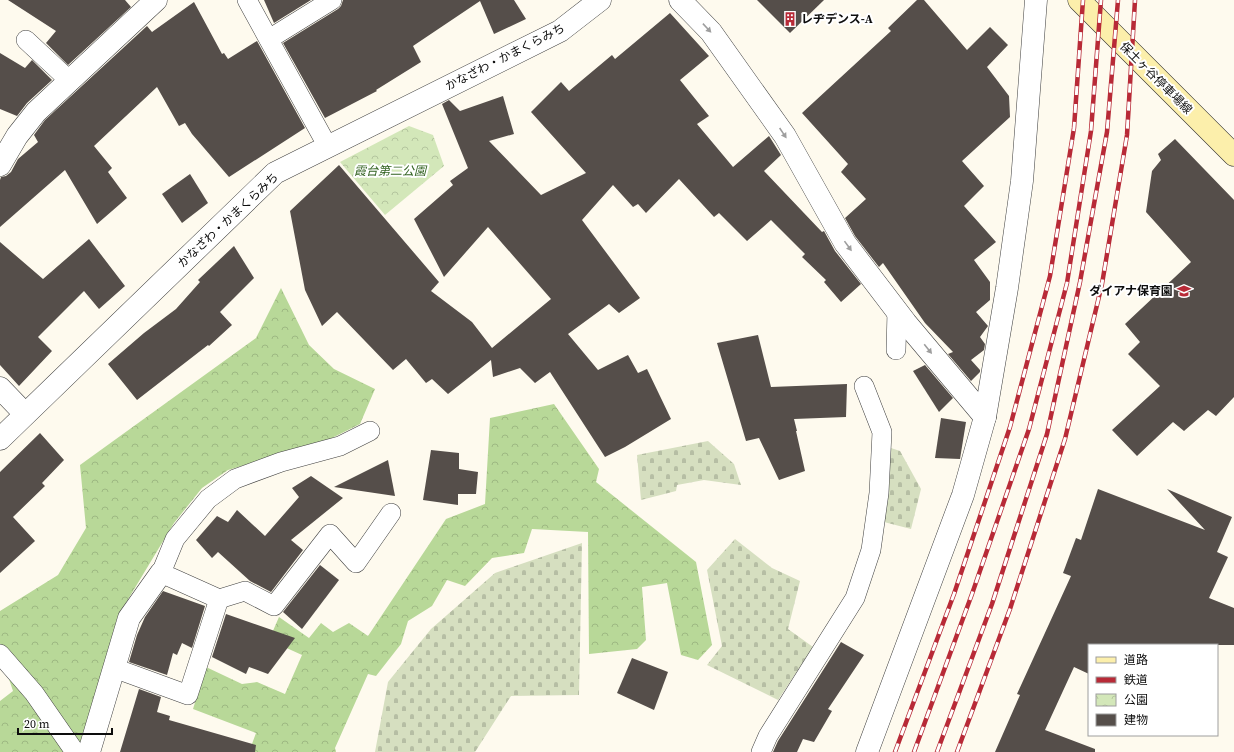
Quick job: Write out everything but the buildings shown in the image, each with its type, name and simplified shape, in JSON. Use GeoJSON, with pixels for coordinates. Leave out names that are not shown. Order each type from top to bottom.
{"type":"FeatureCollection","features":[{"type":"Feature","properties":{"kind":"main road","name":"保土ヶ谷停車場線"},"geometry":{"type":"LineString","coordinates":[[1079,0],[1234,155]]}},
{"type":"Feature","properties":{"kind":"street"},"geometry":{"type":"LineString","coordinates":[[0,165],[17,136],[36,112],[156,0]]}},
{"type":"Feature","properties":{"kind":"street","name":"かなざわ・かまくらみち"},"geometry":{"type":"LineString","coordinates":[[0,439],[275,173],[560,31],[600,0]]}},
{"type":"Feature","properties":{"kind":"street"},"geometry":{"type":"LineString","coordinates":[[680,0],[711,32],[785,136],[845,243],[897,311],[985,417]]}},
{"type":"Feature","properties":{"kind":"street"},"geometry":{"type":"LineString","coordinates":[[867,752],[963,495],[985,417],[1007,288],[1022,181],[1036,0]]}},
{"type":"Feature","properties":{"kind":"street"},"geometry":{"type":"LineString","coordinates":[[0,388],[25,414]]}},
{"type":"Feature","properties":{"kind":"street"},"geometry":{"type":"LineString","coordinates":[[89,752],[129,618],[161,573]]}},
{"type":"Feature","properties":{"kind":"lane"},"geometry":{"type":"LineString","coordinates":[[247,0],[328,147]]}},
{"type":"Feature","properties":{"kind":"lane"},"geometry":{"type":"LineString","coordinates":[[269,39],[332,0]]}},
{"type":"Feature","properties":{"kind":"lane"},"geometry":{"type":"LineString","coordinates":[[26,40],[70,81]]}},
{"type":"Feature","properties":{"kind":"lane"},"geometry":{"type":"LineString","coordinates":[[896,350],[897,311]]}},
{"type":"Feature","properties":{"kind":"lane"},"geometry":{"type":"LineString","coordinates":[[760,752],[771,730],[855,598],[871,550],[879,493],[882,432],[864,386]]}},
{"type":"Feature","properties":{"kind":"lane"},"geometry":{"type":"LineString","coordinates":[[370,431],[340,446],[281,462],[235,479],[208,499],[175,540],[161,573],[219,599],[245,591],[274,606],[330,534],[356,563],[391,513]]}},
{"type":"Feature","properties":{"kind":"lane"},"geometry":{"type":"LineString","coordinates":[[114,668],[188,695],[219,599]]}},
{"type":"Feature","properties":{"kind":"lane"},"geometry":{"type":"LineString","coordinates":[[0,654],[34,693],[75,752]]}},
{"type":"Feature","properties":{"kind":"green space","name":"霞台第二公園"},"geometry":{"type":"Polygon","coordinates":[[[409,126],[433,135],[444,166],[385,215],[340,162],[409,126]]]}},
{"type":"Feature","properties":{"kind":"green space"},"geometry":{"type":"Polygon","coordinates":[[[281,288],[309,345],[334,369],[375,389],[360,424],[324,442],[228,470],[202,488],[174,523],[118,616],[82,743],[77,752],[0,752],[0,701],[13,691],[0,652],[0,611],[58,575],[86,528],[80,465],[256,338],[281,288]]]}},
{"type":"Feature","properties":{"kind":"green space"},"geometry":{"type":"Polygon","coordinates":[[[554,404],[599,469],[596,482],[696,562],[712,645],[698,660],[681,655],[667,583],[642,587],[646,640],[637,649],[589,654],[588,532],[532,529],[524,553],[492,558],[465,586],[447,580],[432,606],[408,621],[401,644],[376,676],[368,674],[335,748],[336,752],[249,752],[256,733],[193,709],[206,667],[242,684],[257,682],[285,694],[302,655],[269,640],[279,617],[309,638],[321,623],[333,632],[349,623],[368,636],[446,519],[485,504],[490,418],[554,404]]]}},
{"type":"Feature","properties":{"kind":"green space"},"geometry":{"type":"Polygon","coordinates":[[[708,441],[734,464],[741,485],[704,480],[677,485],[676,491],[641,500],[637,455],[708,441]]]}},
{"type":"Feature","properties":{"kind":"green space"},"geometry":{"type":"Polygon","coordinates":[[[888,447],[900,451],[921,489],[911,529],[880,521],[888,447]]]}},
{"type":"Feature","properties":{"kind":"green space"},"geometry":{"type":"Polygon","coordinates":[[[735,539],[772,568],[800,581],[788,629],[813,647],[778,700],[707,665],[722,646],[707,570],[735,539]]]}},
{"type":"Feature","properties":{"kind":"green space"},"geometry":{"type":"Polygon","coordinates":[[[582,543],[579,695],[511,696],[475,752],[375,752],[388,682],[431,629],[495,573],[582,543]]]}},
{"type":"Feature","properties":{"kind":"railway"},"geometry":{"type":"LineString","coordinates":[[895,752],[954,594],[1010,427],[1050,276],[1074,128],[1083,0]]}},
{"type":"Feature","properties":{"kind":"railway"},"geometry":{"type":"LineString","coordinates":[[914,752],[972,594],[1029,429],[1067,283],[1091,131],[1101,0]]}},
{"type":"Feature","properties":{"kind":"railway"},"geometry":{"type":"LineString","coordinates":[[937,752],[992,604],[1047,434],[1080,282],[1107,132],[1118,0]]}},
{"type":"Feature","properties":{"kind":"railway"},"geometry":{"type":"LineString","coordinates":[[957,752],[1010,609],[1065,439],[1102,284],[1127,135],[1135,0]]}},
{"type":"Feature","properties":{"kind":"place","name":"レヂデンス-A"},"geometry":{"type":"Point","coordinates":[790,19]}},
{"type":"Feature","properties":{"kind":"place","name":"ダイアナ保育園"},"geometry":{"type":"Point","coordinates":[1184,291]}}]}
